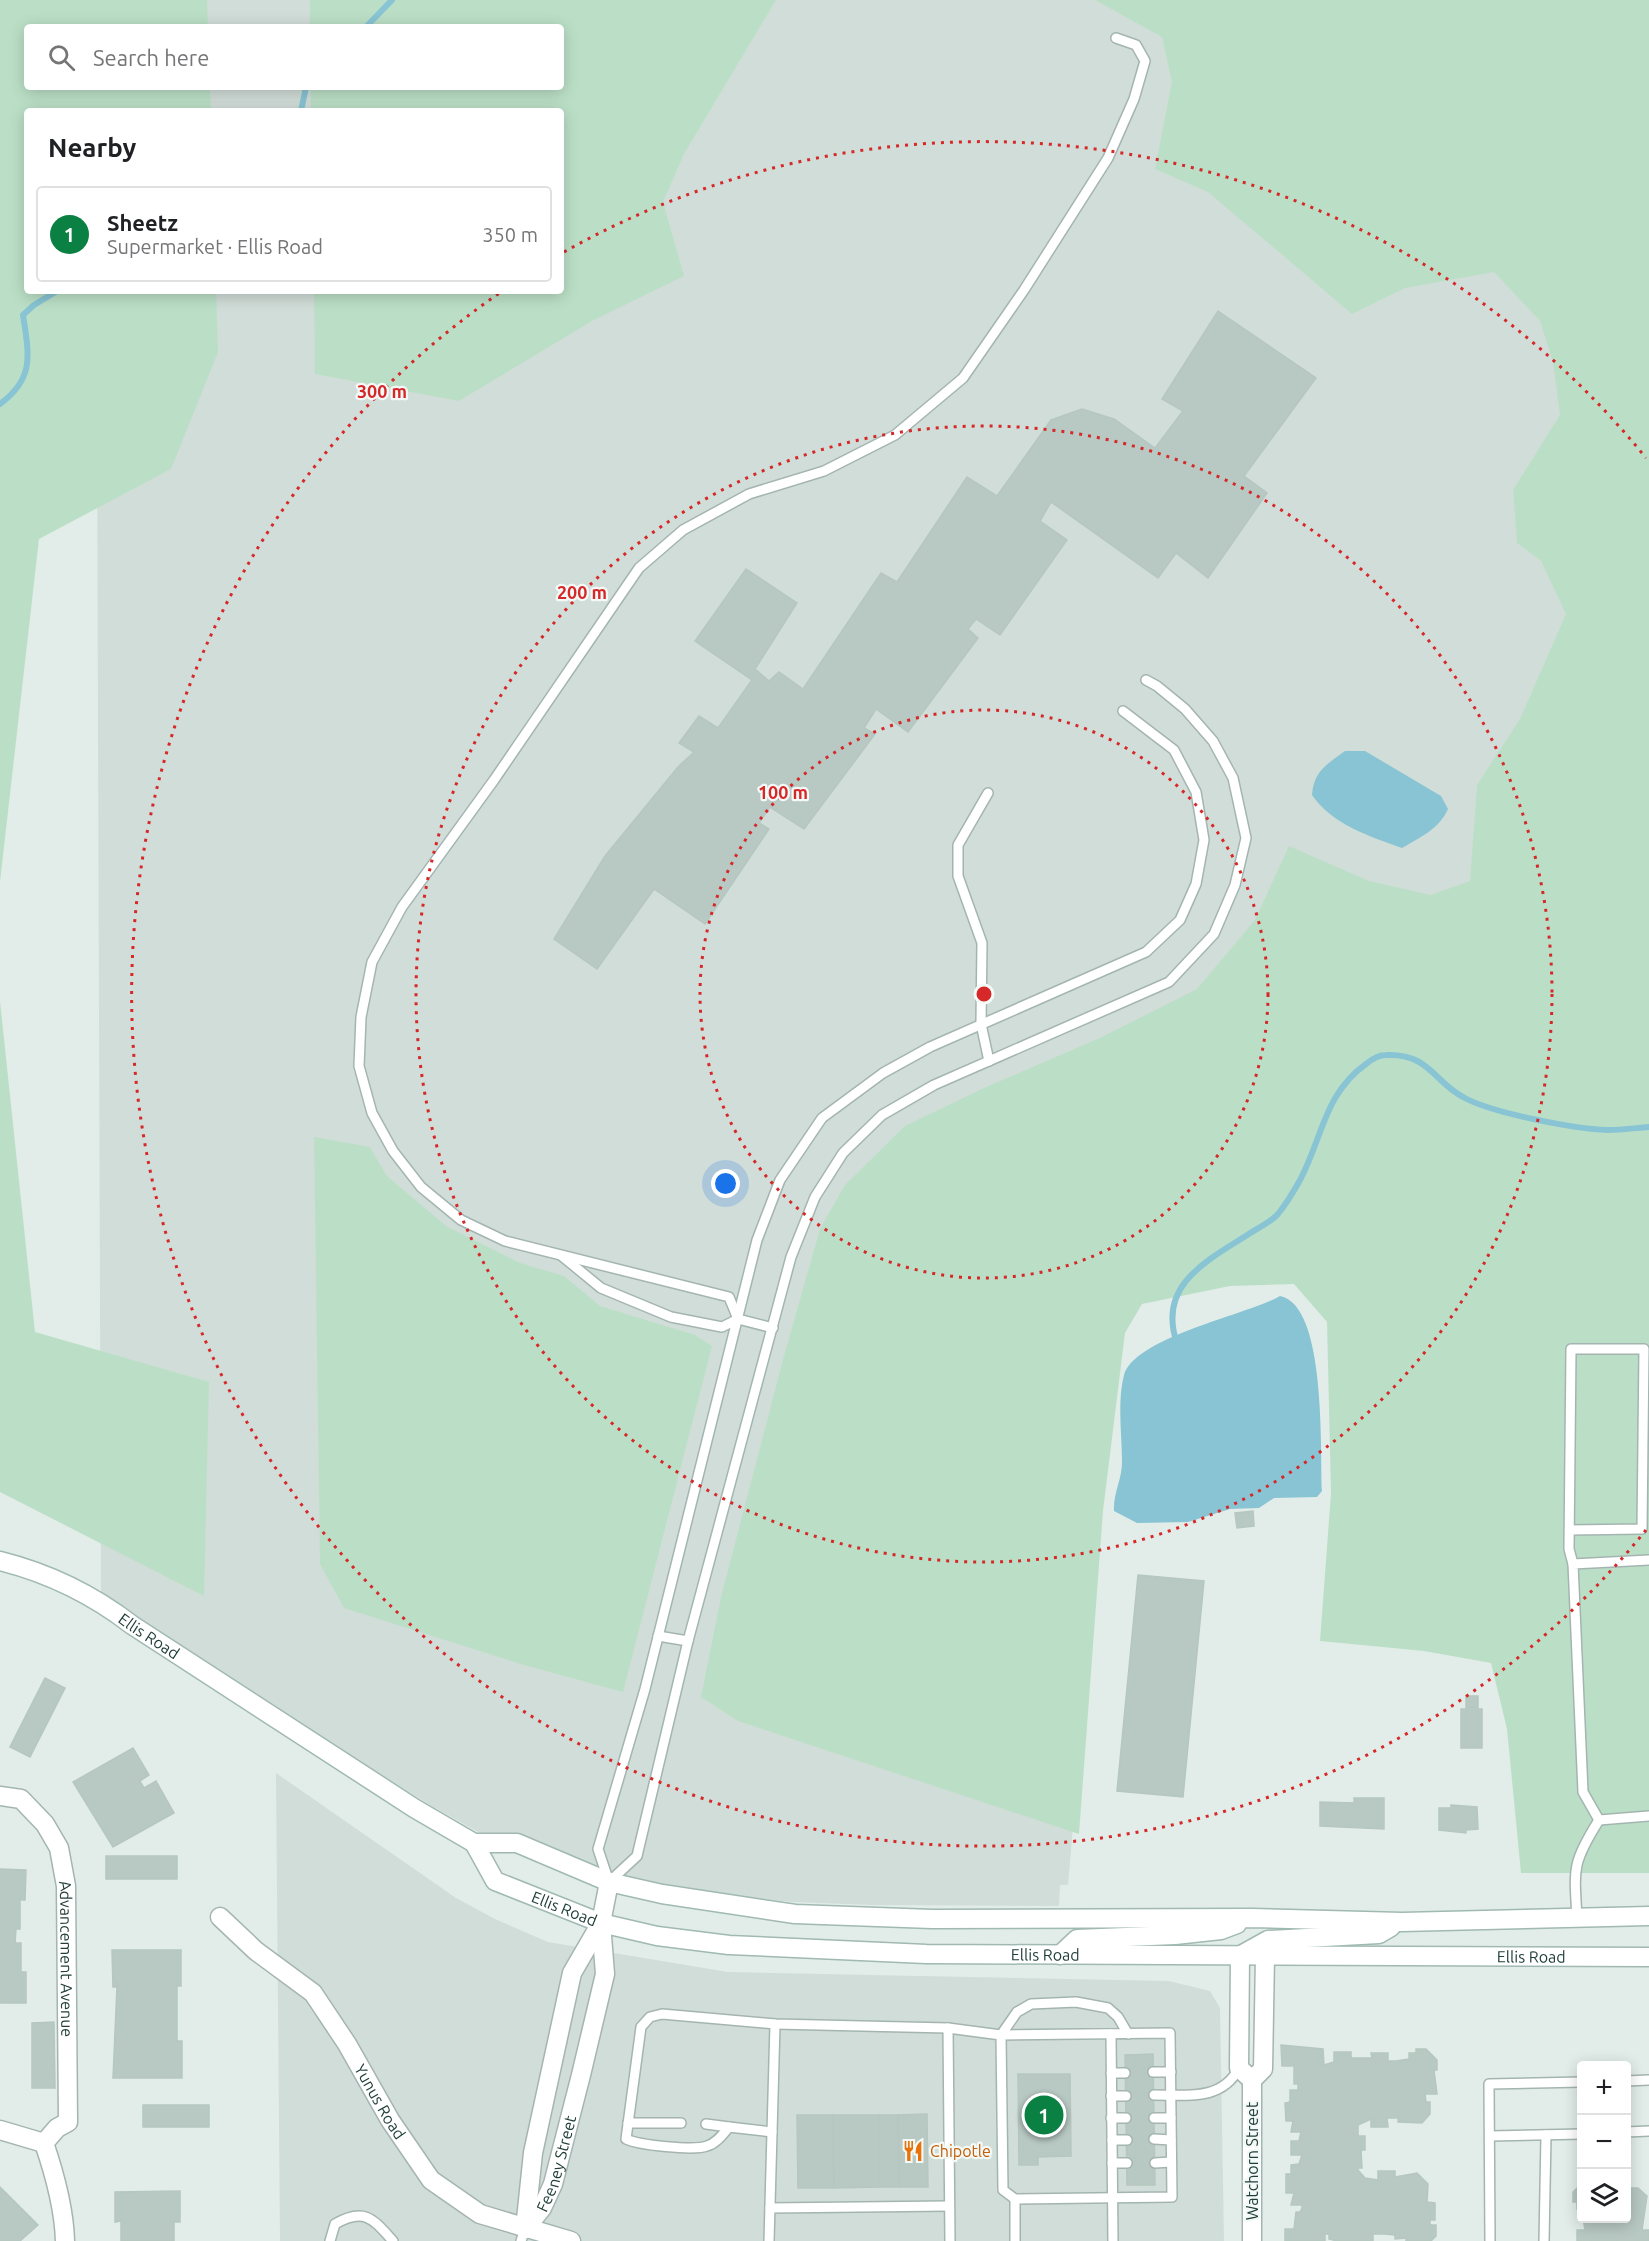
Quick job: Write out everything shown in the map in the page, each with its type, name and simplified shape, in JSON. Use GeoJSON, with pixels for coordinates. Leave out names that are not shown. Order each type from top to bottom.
{"type":"FeatureCollection","features":[{"type":"Feature","properties":{"kind":"main road","name":"Ellis Road"},"geometry":{"type":"LineString","coordinates":[[0,1561],[49,1578],[101,1601],[142,1631],[414,1808],[474,1843],[495,1881],[601,1923],[657,1936],[729,1945],[926,1954],[1649,1957]]}},
{"type":"Feature","properties":{"kind":"main road","name":"Advancement Avenue"},"geometry":{"type":"LineString","coordinates":[[0,1796],[21,1799],[45,1824],[59,1848],[66,1886],[68,2122],[57,2128],[44,2143]]}},
{"type":"Feature","properties":{"kind":"main road"},"geometry":{"type":"LineString","coordinates":[[474,1843],[517,1843],[609,1881],[662,1894],[795,1914],[932,1919],[1251,1918],[1402,1922],[1649,1916]]}},
{"type":"Feature","properties":{"kind":"main road","name":"Feeney Street"},"geometry":{"type":"LineString","coordinates":[[523,2235],[542,2208],[553,2184],[581,2075],[605,1974],[601,1923],[609,1881]]}},
{"type":"Feature","properties":{"kind":"main road","name":"Yunus Road"},"geometry":{"type":"LineString","coordinates":[[220,1917],[256,1951],[313,1993],[347,2044],[390,2120],[431,2180],[480,2214],[523,2235],[571,2241]]}},
{"type":"Feature","properties":{"kind":"main road"},"geometry":{"type":"LineString","coordinates":[[1060,1955],[1077,1939],[1175,1935],[1221,1930],[1251,1918]]}},
{"type":"Feature","properties":{"kind":"main road"},"geometry":{"type":"LineString","coordinates":[[1240,1956],[1268,1940],[1379,1934],[1402,1922]]}},
{"type":"Feature","properties":{"kind":"main road","name":"Feeney Street"},"geometry":{"type":"LineString","coordinates":[[523,2235],[533,2152],[572,1973],[601,1923]]}},
{"type":"Feature","properties":{"kind":"main road","name":"Watchorn Street"},"geometry":{"type":"LineString","coordinates":[[1240,1956],[1252,2241]]}},
{"type":"Feature","properties":{"kind":"main road","name":"Watchorn Street"},"geometry":{"type":"LineString","coordinates":[[1246,2074],[1263,2069],[1265,1956]]}},
{"type":"Feature","properties":{"kind":"main road"},"geometry":{"type":"LineString","coordinates":[[0,2130],[44,2143],[55,2176],[64,2221],[64,2241]]}},
{"type":"Feature","properties":{"kind":"lane"},"geometry":{"type":"LineString","coordinates":[[738,1319],[729,1297],[505,1241],[461,1220],[421,1187],[393,1151],[372,1113],[359,1066],[361,1017],[372,963],[402,907],[639,568],[683,530],[748,494],[824,471],[895,435],[963,378],[1024,290],[1108,158],[1134,99],[1145,61],[1136,45],[1116,38]]}},
{"type":"Feature","properties":{"kind":"lane"},"geometry":{"type":"LineString","coordinates":[[1123,711],[1174,750],[1196,792],[1204,840],[1196,884],[1180,920],[1146,952],[930,1047],[883,1073],[822,1118],[780,1180],[757,1240],[658,1636],[598,1849],[609,1881],[637,1856],[688,1641],[791,1257],[815,1197],[843,1153],[882,1115],[934,1085],[1169,982],[1214,934],[1230,895],[1246,838],[1233,778],[1212,741],[1199,725],[1164,692],[1146,680]]}},
{"type":"Feature","properties":{"kind":"lane"},"geometry":{"type":"LineString","coordinates":[[988,793],[958,845],[958,876],[982,943],[981,1024],[989,1061]]}},
{"type":"Feature","properties":{"kind":"lane"},"geometry":{"type":"LineString","coordinates":[[559,1254],[601,1288],[671,1317],[722,1327],[738,1319],[773,1328]]}},
{"type":"Feature","properties":{"kind":"lane"},"geometry":{"type":"LineString","coordinates":[[1569,1530],[1642,1529],[1644,1349],[1571,1349],[1569,1530],[1569,1549],[1573,1564],[1583,1792],[1599,1820]]}},
{"type":"Feature","properties":{"kind":"lane"},"geometry":{"type":"LineString","coordinates":[[1573,1564],[1649,1560]]}},
{"type":"Feature","properties":{"kind":"lane"},"geometry":{"type":"LineString","coordinates":[[658,1636],[688,1641]]}},
{"type":"Feature","properties":{"kind":"lane"},"geometry":{"type":"LineString","coordinates":[[1599,1820],[1649,1816]]}},
{"type":"Feature","properties":{"kind":"lane"},"geometry":{"type":"LineString","coordinates":[[1577,1917],[1574,1872],[1580,1850],[1599,1820]]}},
{"type":"Feature","properties":{"kind":"lane"},"geometry":{"type":"LineString","coordinates":[[729,2127],[718,2140],[706,2147],[638,2144],[626,2139],[641,2027],[650,2017],[662,2014],[775,2024],[948,2028],[1001,2035],[1128,2034],[1170,2033],[1172,2197],[1015,2199],[1003,2190],[1001,2035],[1017,2012],[1031,2004],[1076,2002],[1108,2008],[1118,2017],[1128,2034]]}},
{"type":"Feature","properties":{"kind":"lane"},"geometry":{"type":"LineString","coordinates":[[769,2241],[775,2024]]}},
{"type":"Feature","properties":{"kind":"lane"},"geometry":{"type":"LineString","coordinates":[[948,2028],[950,2241]]}},
{"type":"Feature","properties":{"kind":"lane"},"geometry":{"type":"LineString","coordinates":[[1111,2034],[1113,2241]]}},
{"type":"Feature","properties":{"kind":"lane"},"geometry":{"type":"LineString","coordinates":[[1153,2072],[1171,2072]]}},
{"type":"Feature","properties":{"kind":"lane"},"geometry":{"type":"LineString","coordinates":[[1111,2073],[1125,2073]]}},
{"type":"Feature","properties":{"kind":"lane"},"geometry":{"type":"LineString","coordinates":[[1154,2095],[1214,2093],[1246,2074]]}},
{"type":"Feature","properties":{"kind":"lane"},"geometry":{"type":"LineString","coordinates":[[1631,2081],[1649,2080]]}},
{"type":"Feature","properties":{"kind":"lane"},"geometry":{"type":"LineString","coordinates":[[1490,2241],[1489,2085],[1577,2082]]}},
{"type":"Feature","properties":{"kind":"lane"},"geometry":{"type":"LineString","coordinates":[[1111,2096],[1126,2096]]}},
{"type":"Feature","properties":{"kind":"lane"},"geometry":{"type":"LineString","coordinates":[[1111,2118],[1126,2118]]}},
{"type":"Feature","properties":{"kind":"lane"},"geometry":{"type":"LineString","coordinates":[[1154,2118],[1171,2118]]}},
{"type":"Feature","properties":{"kind":"lane"},"geometry":{"type":"LineString","coordinates":[[628,2123],[681,2124]]}},
{"type":"Feature","properties":{"kind":"lane"},"geometry":{"type":"LineString","coordinates":[[706,2124],[772,2132]]}},
{"type":"Feature","properties":{"kind":"lane"},"geometry":{"type":"LineString","coordinates":[[1631,2132],[1649,2131]]}},
{"type":"Feature","properties":{"kind":"lane"},"geometry":{"type":"LineString","coordinates":[[1490,2136],[1577,2134]]}},
{"type":"Feature","properties":{"kind":"lane"},"geometry":{"type":"LineString","coordinates":[[1544,2241],[1546,2135]]}},
{"type":"Feature","properties":{"kind":"lane"},"geometry":{"type":"LineString","coordinates":[[1154,2139],[1171,2139]]}},
{"type":"Feature","properties":{"kind":"lane"},"geometry":{"type":"LineString","coordinates":[[1112,2140],[1126,2140]]}},
{"type":"Feature","properties":{"kind":"lane"},"geometry":{"type":"LineString","coordinates":[[1112,2163],[1127,2163]]}},
{"type":"Feature","properties":{"kind":"lane"},"geometry":{"type":"LineString","coordinates":[[1155,2163],[1172,2163]]}},
{"type":"Feature","properties":{"kind":"lane"},"geometry":{"type":"LineString","coordinates":[[1015,2199],[1015,2241]]}},
{"type":"Feature","properties":{"kind":"lane"},"geometry":{"type":"LineString","coordinates":[[770,2208],[949,2206]]}},
{"type":"Feature","properties":{"kind":"lane"},"geometry":{"type":"LineString","coordinates":[[330,2241],[335,2224],[349,2216],[361,2215],[373,2219],[393,2241]]}},
{"type":"Feature","properties":{"kind":"shaded area"},"geometry":{"type":"Polygon","coordinates":[[[0,0],[1649,0],[1649,1069],[1137,1082],[1068,1885],[1060,1885],[1059,1906],[872,1905],[793,1902],[700,1893],[610,1880],[510,1850],[432,1806],[101,1601],[97,425],[43,294],[564,294],[564,108],[26,108],[0,0]]]}},
{"type":"Feature","properties":{"kind":"shaded area"},"geometry":{"type":"Polygon","coordinates":[[[276,1773],[456,1898],[495,1919],[548,1942],[728,1972],[1169,1981],[1210,1991],[1220,2008],[1224,2241],[280,2241],[276,1773]]]}},
{"type":"Feature","properties":{"kind":"green space"},"geometry":{"type":"Polygon","coordinates":[[[0,0],[207,0],[208,24],[24,24],[24,90],[210,90],[211,108],[24,108],[24,294],[216,294],[218,352],[171,469],[39,539],[0,882],[0,0]]]}},
{"type":"Feature","properties":{"kind":"green space"},"geometry":{"type":"Polygon","coordinates":[[[310,0],[776,0],[684,154],[663,202],[684,276],[592,321],[459,401],[315,374],[314,294],[564,294],[564,108],[311,108],[311,90],[564,90],[564,24],[310,24],[310,0]]]}},
{"type":"Feature","properties":{"kind":"green space"},"geometry":{"type":"Polygon","coordinates":[[[1095,0],[1649,0],[1649,1873],[1521,1873],[1507,1729],[1491,1663],[1424,1651],[1320,1641],[1331,1493],[1327,1322],[1294,1284],[1230,1286],[1142,1304],[1125,1333],[1103,1511],[1079,1834],[738,1721],[701,1697],[721,1597],[784,1356],[820,1229],[845,1185],[905,1126],[984,1088],[1102,1037],[1197,989],[1255,920],[1289,846],[1369,881],[1431,895],[1470,881],[1477,785],[1520,719],[1566,614],[1541,561],[1517,543],[1513,490],[1560,415],[1553,362],[1540,321],[1494,272],[1405,288],[1352,314],[1208,192],[1155,169],[1172,82],[1162,37],[1095,0]]]}},
{"type":"Feature","properties":{"kind":"green space"},"geometry":{"type":"Polygon","coordinates":[[[0,1001],[35,1332],[209,1382],[204,1596],[0,1492],[0,1001]]]}},
{"type":"Feature","properties":{"kind":"green space"},"geometry":{"type":"Polygon","coordinates":[[[314,1137],[370,1147],[386,1175],[446,1226],[520,1263],[564,1276],[600,1306],[695,1335],[712,1346],[623,1692],[524,1665],[344,1608],[320,1564],[314,1137]]]}},
{"type":"Feature","properties":{"kind":"water"},"geometry":{"type":"Polygon","coordinates":[[[1345,751],[1365,751],[1441,796],[1448,809],[1440,822],[1429,832],[1402,848],[1352,828],[1330,814],[1312,795],[1313,787],[1322,769],[1345,751]]]}},
{"type":"Feature","properties":{"kind":"water"},"geometry":{"type":"Polygon","coordinates":[[[1280,1296],[1295,1305],[1306,1325],[1313,1351],[1318,1382],[1322,1491],[1317,1497],[1274,1498],[1259,1508],[1230,1509],[1188,1522],[1137,1523],[1114,1511],[1122,1469],[1120,1407],[1122,1385],[1124,1375],[1133,1361],[1148,1349],[1169,1338],[1280,1296]]]}},
{"type":"Feature","properties":{"kind":"building"},"geometry":{"type":"Polygon","coordinates":[[[1218,311],[1316,378],[1244,476],[1267,493],[1208,578],[1176,553],[1158,578],[1051,502],[1040,521],[1067,540],[1000,635],[976,619],[968,629],[978,638],[908,732],[876,709],[864,728],[875,734],[804,829],[770,807],[759,823],[769,829],[705,924],[654,889],[597,969],[554,939],[605,856],[678,767],[694,752],[679,743],[699,716],[718,728],[752,680],[695,641],[746,569],[797,603],[755,669],[769,681],[779,672],[803,689],[881,573],[897,582],[967,477],[997,496],[1051,420],[1082,409],[1114,419],[1155,448],[1183,411],[1162,399],[1218,311]]]}},
{"type":"Feature","properties":{"kind":"building"},"geometry":{"type":"Polygon","coordinates":[[[1253,1511],[1254,1526],[1237,1528],[1235,1513],[1253,1511]]]}},
{"type":"Feature","properties":{"kind":"building"},"geometry":{"type":"Polygon","coordinates":[[[1138,1575],[1204,1581],[1183,1797],[1117,1791],[1138,1575]]]}},
{"type":"Feature","properties":{"kind":"building"},"geometry":{"type":"Polygon","coordinates":[[[45,1678],[65,1688],[30,1757],[10,1747],[45,1678]]]}},
{"type":"Feature","properties":{"kind":"building"},"geometry":{"type":"Polygon","coordinates":[[[1466,1696],[1478,1696],[1478,1708],[1466,1708],[1466,1696]]]}},
{"type":"Feature","properties":{"kind":"building"},"geometry":{"type":"Polygon","coordinates":[[[1461,1709],[1482,1709],[1482,1748],[1461,1748],[1461,1709]]]}},
{"type":"Feature","properties":{"kind":"building"},"geometry":{"type":"Polygon","coordinates":[[[133,1748],[149,1775],[140,1781],[144,1788],[156,1781],[174,1813],[113,1847],[73,1782],[133,1748]]]}},
{"type":"Feature","properties":{"kind":"building"},"geometry":{"type":"Polygon","coordinates":[[[1354,1798],[1384,1798],[1384,1829],[1320,1826],[1320,1802],[1354,1803],[1354,1798]]]}},
{"type":"Feature","properties":{"kind":"building"},"geometry":{"type":"Polygon","coordinates":[[[1451,1805],[1477,1807],[1478,1829],[1466,1830],[1466,1833],[1439,1830],[1439,1808],[1451,1808],[1451,1805]]]}},
{"type":"Feature","properties":{"kind":"building"},"geometry":{"type":"Polygon","coordinates":[[[106,1856],[177,1856],[177,1879],[106,1879],[106,1856]]]}},
{"type":"Feature","properties":{"kind":"building"},"geometry":{"type":"Polygon","coordinates":[[[0,1869],[26,1870],[25,1900],[20,1900],[20,1929],[16,1929],[15,1943],[21,1943],[21,1972],[26,1972],[26,2003],[0,2003],[0,1869]]]}},
{"type":"Feature","properties":{"kind":"building"},"geometry":{"type":"Polygon","coordinates":[[[112,1950],[181,1950],[181,1986],[177,1986],[177,2041],[182,2041],[182,2078],[113,2078],[117,1987],[113,1987],[112,1950]]]}},
{"type":"Feature","properties":{"kind":"building"},"geometry":{"type":"Polygon","coordinates":[[[54,2022],[55,2088],[32,2088],[32,2023],[54,2022]]]}},
{"type":"Feature","properties":{"kind":"building"},"geometry":{"type":"Polygon","coordinates":[[[1281,2045],[1323,2049],[1324,2065],[1334,2062],[1334,2052],[1351,2052],[1351,2058],[1372,2058],[1371,2053],[1388,2053],[1388,2061],[1396,2061],[1409,2059],[1409,2053],[1416,2053],[1416,2049],[1426,2049],[1437,2060],[1437,2070],[1434,2070],[1437,2094],[1425,2094],[1426,2102],[1430,2102],[1430,2114],[1422,2123],[1398,2122],[1398,2118],[1387,2118],[1388,2127],[1371,2127],[1371,2119],[1358,2125],[1358,2136],[1365,2136],[1365,2150],[1361,2150],[1362,2168],[1358,2170],[1365,2178],[1378,2180],[1378,2171],[1395,2171],[1395,2177],[1417,2173],[1428,2184],[1427,2202],[1435,2203],[1435,2220],[1430,2220],[1430,2225],[1436,2225],[1436,2236],[1431,2241],[1406,2241],[1406,2238],[1395,2239],[1395,2235],[1373,2234],[1373,2241],[1337,2241],[1329,2239],[1329,2234],[1325,2234],[1325,2241],[1285,2241],[1285,2229],[1294,2229],[1296,2212],[1300,2212],[1302,2208],[1302,2205],[1291,2205],[1294,2193],[1286,2193],[1286,2174],[1291,2174],[1291,2165],[1299,2164],[1302,2155],[1291,2155],[1291,2141],[1299,2141],[1301,2132],[1291,2132],[1293,2121],[1286,2121],[1285,2103],[1290,2102],[1290,2090],[1298,2090],[1298,2084],[1294,2084],[1294,2066],[1282,2066],[1281,2045]]]}},
{"type":"Feature","properties":{"kind":"building"},"geometry":{"type":"Polygon","coordinates":[[[1153,2054],[1155,2185],[1127,2185],[1125,2055],[1153,2054]]]}},
{"type":"Feature","properties":{"kind":"building"},"geometry":{"type":"Polygon","coordinates":[[[1018,2074],[1070,2074],[1071,2156],[1038,2157],[1038,2165],[1019,2165],[1018,2074]]]}},
{"type":"Feature","properties":{"kind":"building"},"geometry":{"type":"Polygon","coordinates":[[[143,2105],[209,2105],[209,2127],[143,2127],[143,2105]]]}},
{"type":"Feature","properties":{"kind":"building","name":"Chipotle"},"geometry":{"type":"Polygon","coordinates":[[[927,2114],[928,2187],[899,2187],[898,2115],[927,2114]]]}},
{"type":"Feature","properties":{"kind":"building"},"geometry":{"type":"Polygon","coordinates":[[[797,2115],[833,2115],[834,2188],[798,2188],[797,2115]]]}},
{"type":"Feature","properties":{"kind":"building"},"geometry":{"type":"Polygon","coordinates":[[[833,2115],[879,2115],[879,2187],[834,2188],[833,2115]]]}},
{"type":"Feature","properties":{"kind":"building"},"geometry":{"type":"Polygon","coordinates":[[[879,2115],[898,2115],[899,2187],[879,2187],[879,2115]]]}},
{"type":"Feature","properties":{"kind":"building"},"geometry":{"type":"Polygon","coordinates":[[[0,2187],[38,2225],[20,2241],[0,2241],[0,2187]]]}},
{"type":"Feature","properties":{"kind":"building"},"geometry":{"type":"Polygon","coordinates":[[[1577,2188],[1577,2202],[1573,2202],[1573,2192],[1577,2188]]]}},
{"type":"Feature","properties":{"kind":"building"},"geometry":{"type":"Polygon","coordinates":[[[1631,2188],[1638,2188],[1647,2196],[1642,2230],[1649,2230],[1649,2241],[1577,2241],[1577,2230],[1585,2230],[1584,2223],[1631,2223],[1631,2188]]]}},
{"type":"Feature","properties":{"kind":"building"},"geometry":{"type":"Polygon","coordinates":[[[180,2191],[180,2222],[174,2222],[174,2241],[121,2241],[121,2221],[115,2222],[115,2192],[180,2191]]]}},
{"type":"Feature","properties":{"kind":"waterway"},"geometry":{"type":"LineString","coordinates":[[369,24],[392,0]]}},
{"type":"Feature","properties":{"kind":"waterway"},"geometry":{"type":"LineString","coordinates":[[302,108],[305,90]]}},
{"type":"Feature","properties":{"kind":"waterway"},"geometry":{"type":"LineString","coordinates":[[0,404],[19,385],[27,365],[28,354],[23,315],[52,294]]}},
{"type":"Feature","properties":{"kind":"waterway"},"geometry":{"type":"LineString","coordinates":[[1177,1343],[1172,1322],[1174,1305],[1180,1289],[1204,1263],[1278,1214],[1300,1180],[1326,1117],[1341,1089],[1352,1076],[1375,1058],[1386,1055],[1400,1056],[1422,1063],[1463,1097],[1512,1114],[1593,1129],[1649,1127]]}},
{"type":"Feature","properties":{"kind":"place","name":"Sheetz"},"geometry":{"type":"Point","coordinates":[1044,2115]}},
{"type":"Feature","properties":{"kind":"place","name":"Chipotle"},"geometry":{"type":"Point","coordinates":[913,2151]}}]}
